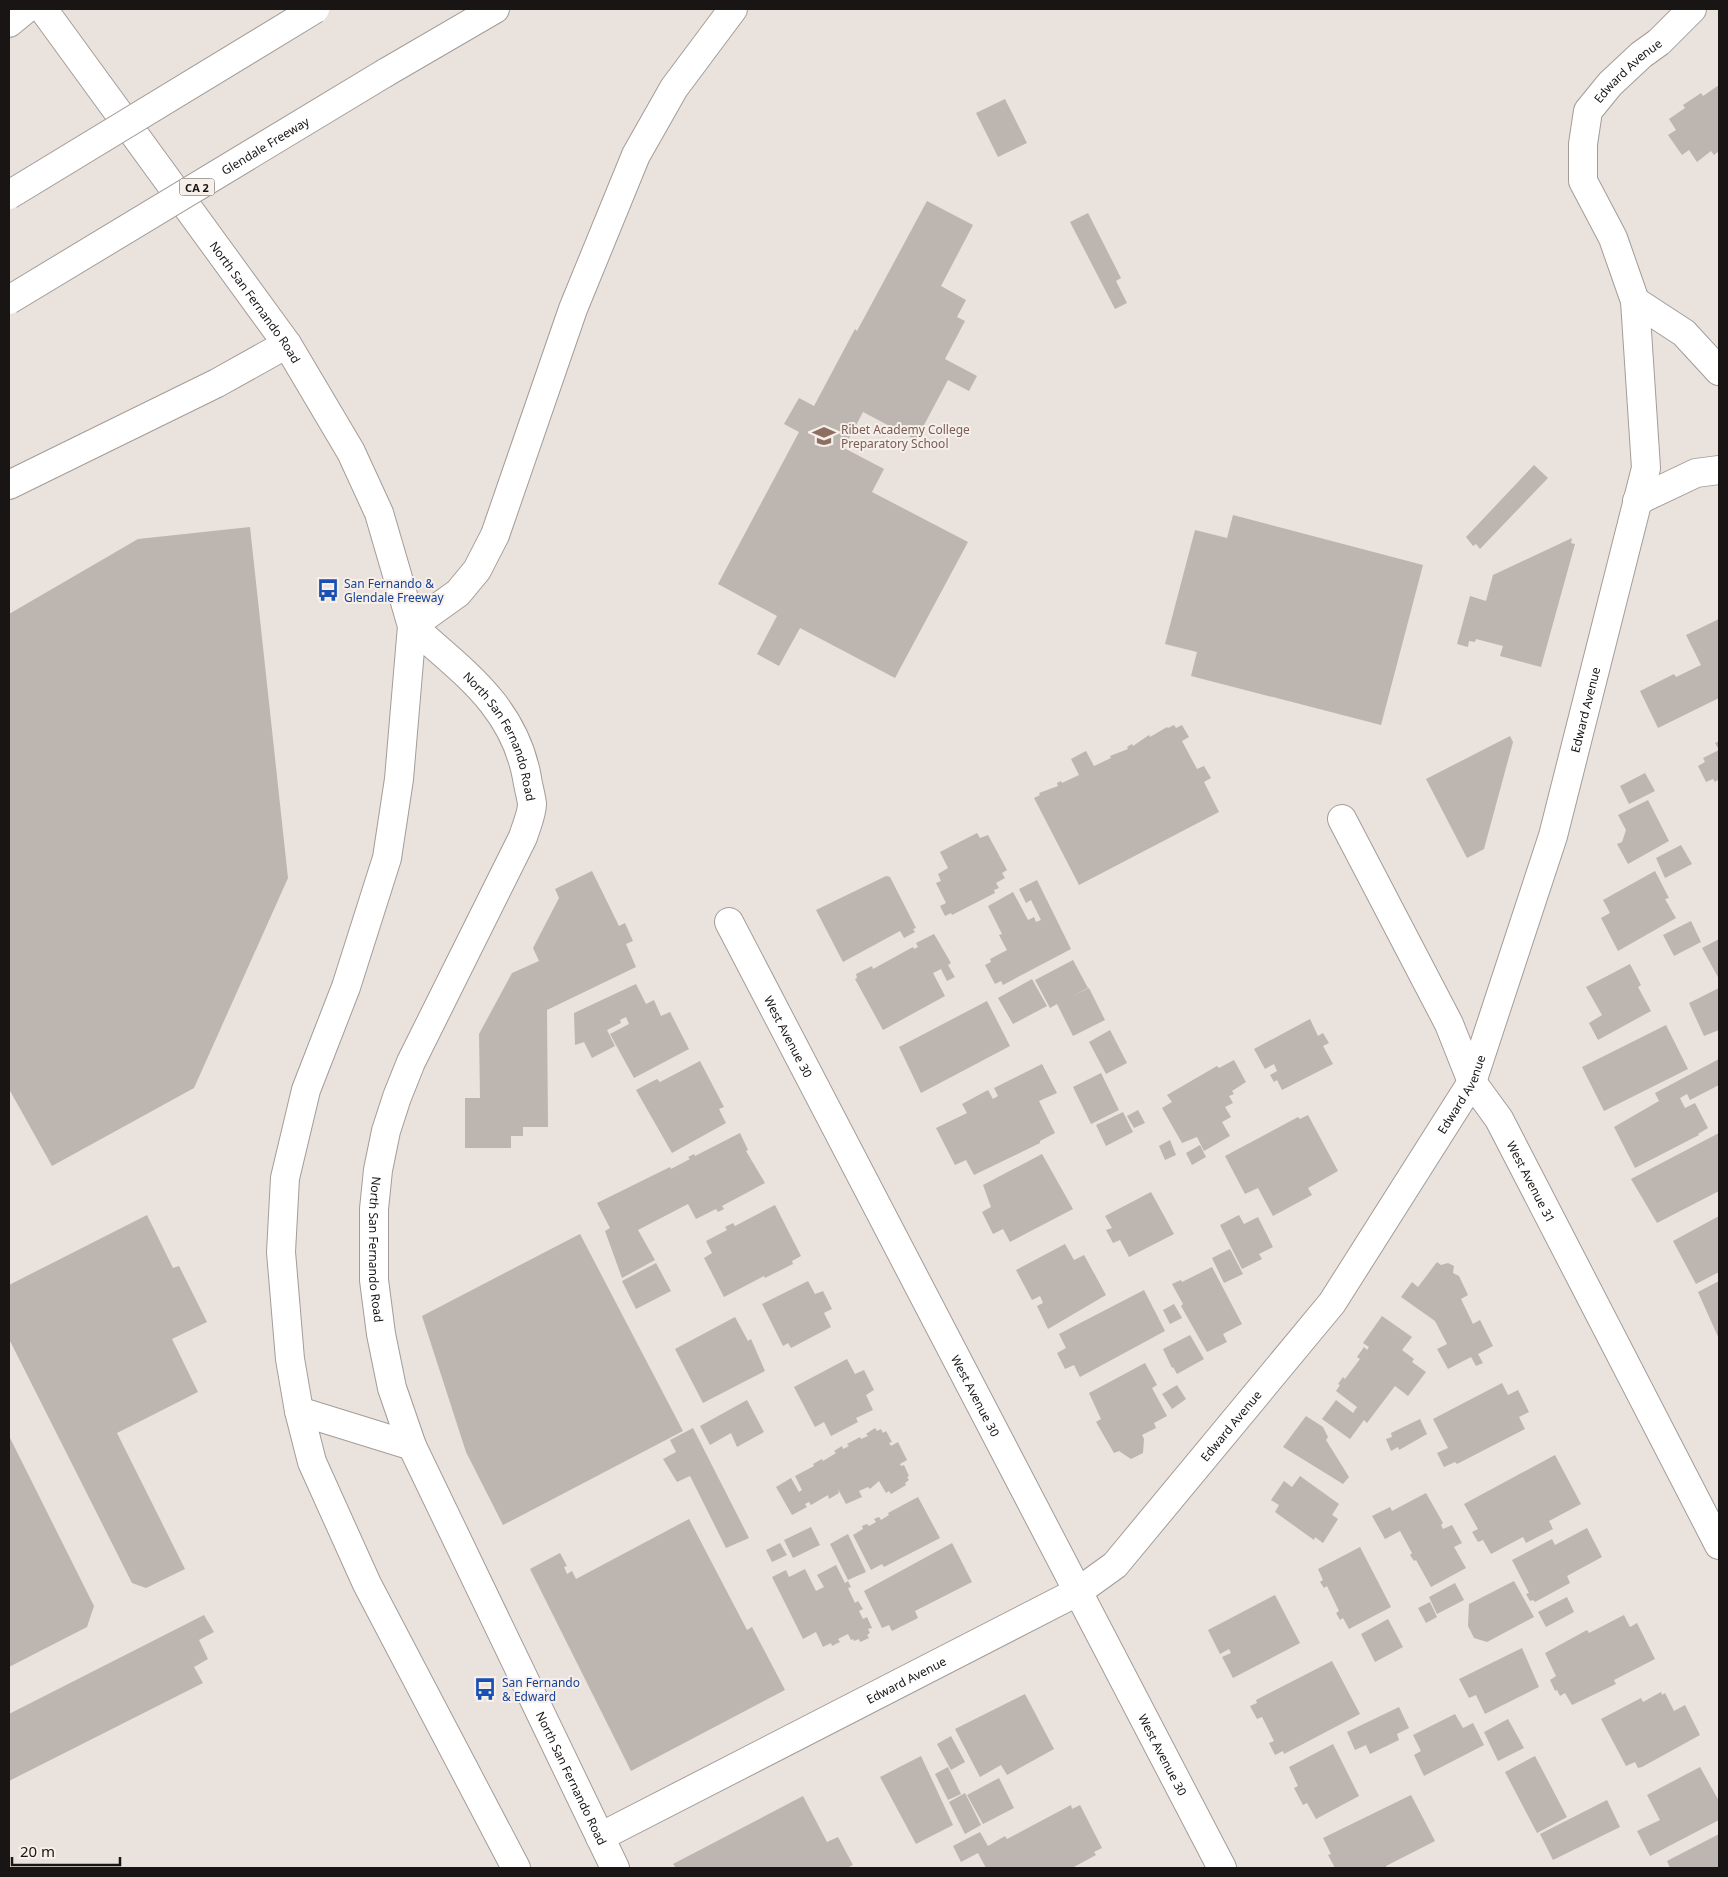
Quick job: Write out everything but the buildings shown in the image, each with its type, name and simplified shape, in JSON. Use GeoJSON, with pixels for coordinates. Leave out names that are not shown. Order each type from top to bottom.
{"type":"FeatureCollection","features":[{"type":"Feature","properties":{"kind":"main road"},"geometry":{"type":"LineString","coordinates":[[9,23],[26,9]]}},
{"type":"Feature","properties":{"kind":"main road","name":"North San Fernando Road"},"geometry":{"type":"LineString","coordinates":[[43,9],[287,344],[351,452],[380,513],[412,626],[401,759],[387,858],[346,987],[306,1090],[285,1178],[281,1252],[290,1359],[299,1411],[312,1462],[367,1584],[516,1868]]}},
{"type":"Feature","properties":{"kind":"main road"},"geometry":{"type":"LineString","coordinates":[[9,195],[315,9]]}},
{"type":"Feature","properties":{"kind":"main road","name":"Glendale Freeway"},"geometry":{"type":"LineString","coordinates":[[9,300],[496,9]]}},
{"type":"Feature","properties":{"kind":"main road"},"geometry":{"type":"LineString","coordinates":[[412,626],[458,593],[477,570],[495,535],[573,309],[636,155],[674,88],[734,9]]}},
{"type":"Feature","properties":{"kind":"main road","name":"Edward Avenue"},"geometry":{"type":"LineString","coordinates":[[600,1837],[1079,1591],[1115,1565],[1332,1303],[1472,1082],[1553,836],[1646,468],[1636,301],[1613,238],[1583,181],[1583,144],[1588,111],[1610,84],[1641,55],[1659,42],[1692,9]]}},
{"type":"Feature","properties":{"kind":"main road"},"geometry":{"type":"LineString","coordinates":[[1636,301],[1684,333],[1719,372]]}},
{"type":"Feature","properties":{"kind":"main road"},"geometry":{"type":"LineString","coordinates":[[9,485],[217,383],[287,344]]}},
{"type":"Feature","properties":{"kind":"main road"},"geometry":{"type":"LineString","coordinates":[[1637,501],[1696,473],[1719,470]]}},
{"type":"Feature","properties":{"kind":"main road","name":"North San Fernando Road"},"geometry":{"type":"LineString","coordinates":[[412,626],[475,682],[496,706],[514,733],[525,767],[532,805],[523,837],[411,1062],[386,1132],[378,1170],[373,1244],[374,1280],[381,1334],[392,1388],[412,1446],[615,1868]]}},
{"type":"Feature","properties":{"kind":"main road","name":"West Avenue 31"},"geometry":{"type":"LineString","coordinates":[[1342,819],[1449,1024],[1472,1082],[1499,1119],[1719,1545]]}},
{"type":"Feature","properties":{"kind":"main road","name":"West Avenue 30"},"geometry":{"type":"LineString","coordinates":[[729,922],[1222,1868]]}},
{"type":"Feature","properties":{"kind":"main road"},"geometry":{"type":"LineString","coordinates":[[299,1411],[412,1446]]}},
{"type":"Feature","properties":{"kind":"place","name":"Ribet Academy College Preparatory School"},"geometry":{"type":"Point","coordinates":[824,436]}},
{"type":"Feature","properties":{"kind":"place","name":"San Fernando & Glendale Freeway"},"geometry":{"type":"Point","coordinates":[328,590]}},
{"type":"Feature","properties":{"kind":"place","name":"San Fernando & Edward"},"geometry":{"type":"Point","coordinates":[485,1689]}}]}
